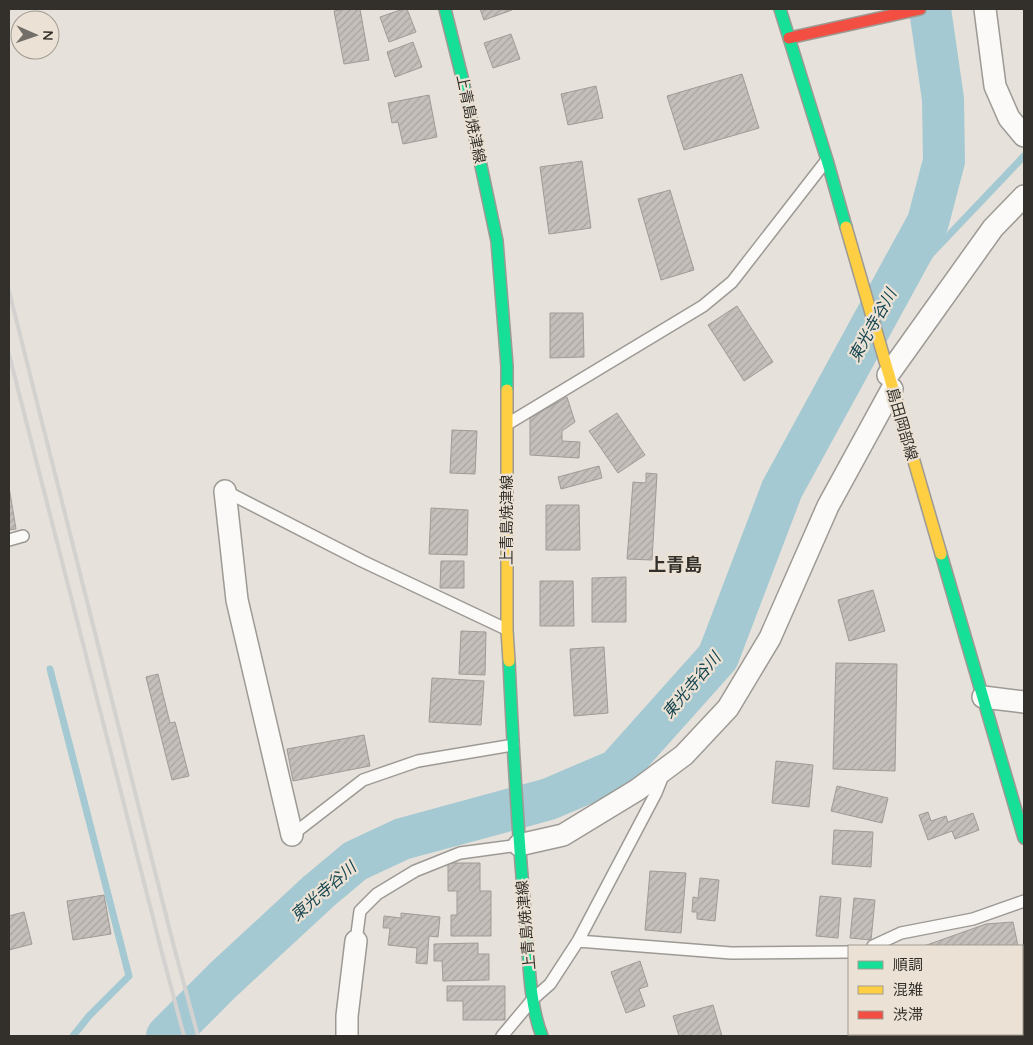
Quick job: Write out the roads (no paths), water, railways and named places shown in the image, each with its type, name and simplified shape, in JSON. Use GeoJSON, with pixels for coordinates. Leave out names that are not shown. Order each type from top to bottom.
{"type":"FeatureCollection","features":[{"type":"Feature","properties":{"kind":"main road","name":"上青島焼津線"},"geometry":{"type":"LineString","coordinates":[[445,9],[463,80],[497,241],[507,366],[507,630],[519,845],[533,999],[538,1026],[542,1036]]}},
{"type":"Feature","properties":{"kind":"main road","name":"島田岡部線"},"geometry":{"type":"LineString","coordinates":[[780,9],[827,160],[1024,838]]}},
{"type":"Feature","properties":{"kind":"main road"},"geometry":{"type":"LineString","coordinates":[[789,38],[916,10]]}},
{"type":"Feature","properties":{"kind":"street"},"geometry":{"type":"LineString","coordinates":[[985,9],[995,86],[1009,118],[1024,136]]}},
{"type":"Feature","properties":{"kind":"street"},"geometry":{"type":"LineString","coordinates":[[519,845],[564,835],[636,790],[684,756],[728,708],[770,638],[828,506],[890,382],[993,228],[1024,196]]}},
{"type":"Feature","properties":{"kind":"street"},"geometry":{"type":"LineString","coordinates":[[225,491],[237,600],[292,835]]}},
{"type":"Feature","properties":{"kind":"street"},"geometry":{"type":"LineString","coordinates":[[982,697],[1024,702]]}},
{"type":"Feature","properties":{"kind":"street"},"geometry":{"type":"LineString","coordinates":[[347,1036],[347,1016],[356,940]]}},
{"type":"Feature","properties":{"kind":"lane"},"geometry":{"type":"LineString","coordinates":[[507,424],[703,306],[732,282],[827,160]]}},
{"type":"Feature","properties":{"kind":"lane"},"geometry":{"type":"LineString","coordinates":[[225,491],[362,561],[507,630]]}},
{"type":"Feature","properties":{"kind":"lane"},"geometry":{"type":"LineString","coordinates":[[9,540],[23,536]]}},
{"type":"Feature","properties":{"kind":"lane"},"geometry":{"type":"LineString","coordinates":[[292,835],[363,780],[418,761],[514,750]]}},
{"type":"Feature","properties":{"kind":"lane"},"geometry":{"type":"LineString","coordinates":[[502,1036],[533,999],[550,984],[578,942],[656,794],[665,769]]}},
{"type":"Feature","properties":{"kind":"lane"},"geometry":{"type":"LineString","coordinates":[[356,940],[360,911],[377,894],[415,871],[460,853],[519,845]]}},
{"type":"Feature","properties":{"kind":"lane"},"geometry":{"type":"LineString","coordinates":[[876,945],[901,933],[973,919],[1024,901]]}},
{"type":"Feature","properties":{"kind":"lane"},"geometry":{"type":"LineString","coordinates":[[578,942],[731,953],[848,952]]}},
{"type":"Feature","properties":{"kind":"waterway","name":"東光寺谷川"},"geometry":{"type":"LineString","coordinates":[[167,1036],[223,980],[318,892],[355,861],[402,839],[549,799],[617,770],[718,657],[782,489],[928,222],[944,161],[943,99],[930,9]]}},
{"type":"Feature","properties":{"kind":"waterway"},"geometry":{"type":"LineString","coordinates":[[883,332],[930,255],[1024,156]]}},
{"type":"Feature","properties":{"kind":"waterway"},"geometry":{"type":"LineString","coordinates":[[858,350],[875,346]]}},
{"type":"Feature","properties":{"kind":"waterway"},"geometry":{"type":"LineString","coordinates":[[50,669],[129,976],[89,1016],[73,1036]]}},
{"type":"Feature","properties":{"kind":"railway"},"geometry":{"type":"LineString","coordinates":[[9,291],[198,1036]]}},
{"type":"Feature","properties":{"kind":"railway"},"geometry":{"type":"LineString","coordinates":[[9,354],[184,1036]]}},
{"type":"Feature","properties":{"kind":"district","name":"上青島"},"geometry":{"type":"Point","coordinates":[675,565]}}]}
